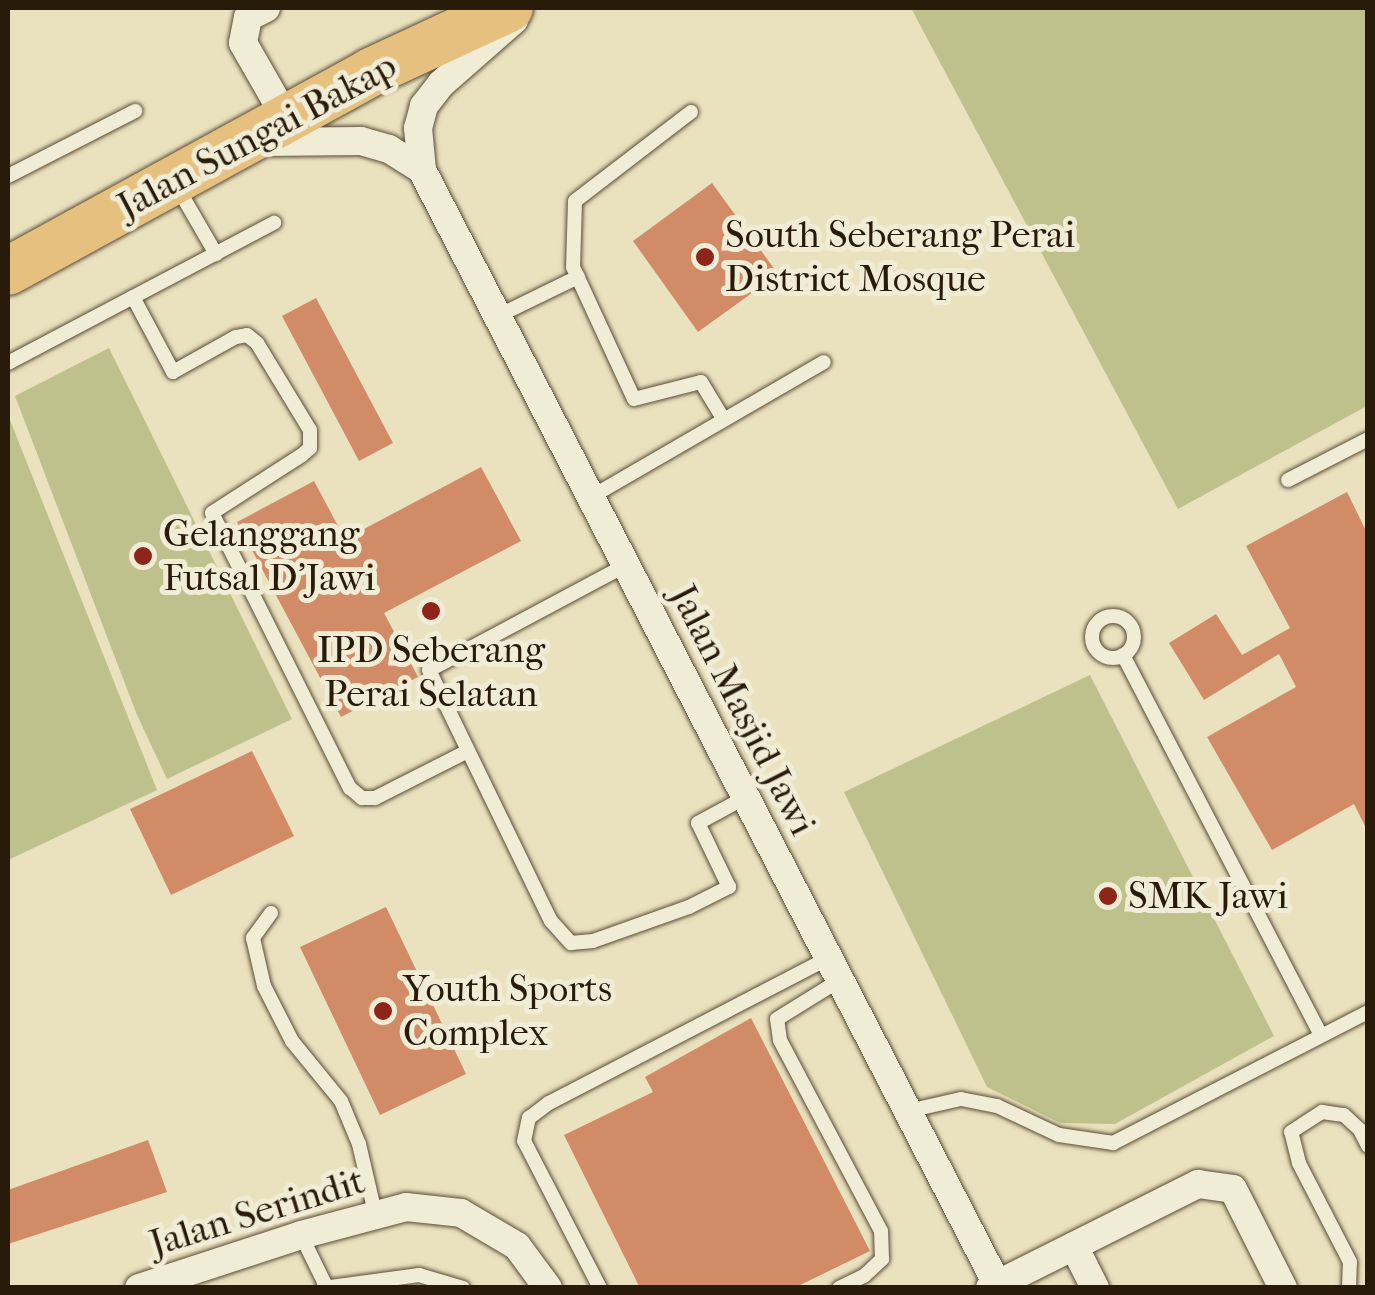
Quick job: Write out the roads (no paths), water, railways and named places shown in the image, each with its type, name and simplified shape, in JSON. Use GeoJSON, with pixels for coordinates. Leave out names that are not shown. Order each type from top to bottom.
{"type":"FeatureCollection","features":[{"type":"Feature","properties":{"kind":"highway","name":"Jalan Sungai Bakap"},"geometry":{"type":"LineString","coordinates":[[10,263],[174,181],[286,118],[509,8]]}},
{"type":"Feature","properties":{"kind":"street"},"geometry":{"type":"LineString","coordinates":[[266,8],[248,17],[243,44],[286,118]]}},
{"type":"Feature","properties":{"kind":"street","name":"Jalan Masjid Jawi"},"geometry":{"type":"LineString","coordinates":[[528,8],[441,84],[424,106],[418,128],[422,170],[835,969],[994,1286]]}},
{"type":"Feature","properties":{"kind":"street"},"geometry":{"type":"LineString","coordinates":[[245,142],[362,141],[389,149],[422,170]]}},
{"type":"Feature","properties":{"kind":"street"},"geometry":{"type":"LineString","coordinates":[[994,1286],[1198,1184],[1234,1189],[1283,1288]]}},
{"type":"Feature","properties":{"kind":"street","name":"Jalan Serindit"},"geometry":{"type":"LineString","coordinates":[[144,1287],[301,1235],[406,1207],[462,1213],[518,1246],[548,1288]]}},
{"type":"Feature","properties":{"kind":"street"},"geometry":{"type":"LineString","coordinates":[[1074,1246],[1095,1288]]}},
{"type":"Feature","properties":{"kind":"lane"},"geometry":{"type":"LineString","coordinates":[[8,176],[135,111]]}},
{"type":"Feature","properties":{"kind":"lane"},"geometry":{"type":"LineString","coordinates":[[691,112],[575,201],[573,267],[634,399],[701,382],[724,420]]}},
{"type":"Feature","properties":{"kind":"lane"},"geometry":{"type":"LineString","coordinates":[[174,181],[216,254]]}},
{"type":"Feature","properties":{"kind":"lane"},"geometry":{"type":"LineString","coordinates":[[8,363],[274,223]]}},
{"type":"Feature","properties":{"kind":"lane"},"geometry":{"type":"LineString","coordinates":[[498,316],[578,277]]}},
{"type":"Feature","properties":{"kind":"lane"},"geometry":{"type":"LineString","coordinates":[[133,297],[165,365],[173,372],[236,337],[246,335],[257,343],[310,430],[310,448],[302,455],[212,512],[350,788],[362,798],[375,798],[466,752]]}},
{"type":"Feature","properties":{"kind":"lane"},"geometry":{"type":"LineString","coordinates":[[591,498],[824,362]]}},
{"type":"Feature","properties":{"kind":"lane"},"geometry":{"type":"LineString","coordinates":[[1288,480],[1368,440]]}},
{"type":"Feature","properties":{"kind":"lane"},"geometry":{"type":"LineString","coordinates":[[626,566],[430,670],[466,752],[551,921],[570,943],[593,941],[689,908],[729,887],[698,824],[746,797]]}},
{"type":"Feature","properties":{"kind":"lane"},"geometry":{"type":"LineString","coordinates":[[1124,654],[1320,1033]]}},
{"type":"Feature","properties":{"kind":"lane"},"geometry":{"type":"LineString","coordinates":[[271,913],[253,938],[264,986],[292,1041],[341,1100],[358,1144],[375,1213]]}},
{"type":"Feature","properties":{"kind":"lane"},"geometry":{"type":"LineString","coordinates":[[600,1288],[524,1141],[529,1118],[548,1102],[835,969]]}},
{"type":"Feature","properties":{"kind":"lane"},"geometry":{"type":"LineString","coordinates":[[835,969],[777,1019],[780,1040],[881,1231],[882,1259],[864,1276],[838,1288]]}},
{"type":"Feature","properties":{"kind":"lane"},"geometry":{"type":"LineString","coordinates":[[908,1112],[960,1099],[997,1106],[1059,1135],[1113,1143],[1148,1129],[1320,1033],[1368,1012]]}},
{"type":"Feature","properties":{"kind":"lane"},"geometry":{"type":"LineString","coordinates":[[1349,1288],[1350,1262],[1300,1163],[1291,1132],[1322,1112],[1344,1115],[1360,1130],[1368,1146]]}},
{"type":"Feature","properties":{"kind":"lane"},"geometry":{"type":"LineString","coordinates":[[301,1235],[326,1287],[419,1276],[463,1288]]}},
{"type":"Feature","properties":{"kind":"place","name":"South Seberang Perai District Mosque"},"geometry":{"type":"Point","coordinates":[705,257]}},
{"type":"Feature","properties":{"kind":"place","name":"Gelanggang Futsal D'Jawi"},"geometry":{"type":"Point","coordinates":[143,556]}},
{"type":"Feature","properties":{"kind":"place","name":"IPD Seberang Perai Selatan"},"geometry":{"type":"Point","coordinates":[431,611]}},
{"type":"Feature","properties":{"kind":"place","name":"SMK Jawi"},"geometry":{"type":"Point","coordinates":[1108,896]}},
{"type":"Feature","properties":{"kind":"place","name":"Youth Sports Complex"},"geometry":{"type":"Point","coordinates":[383,1011]}}]}
